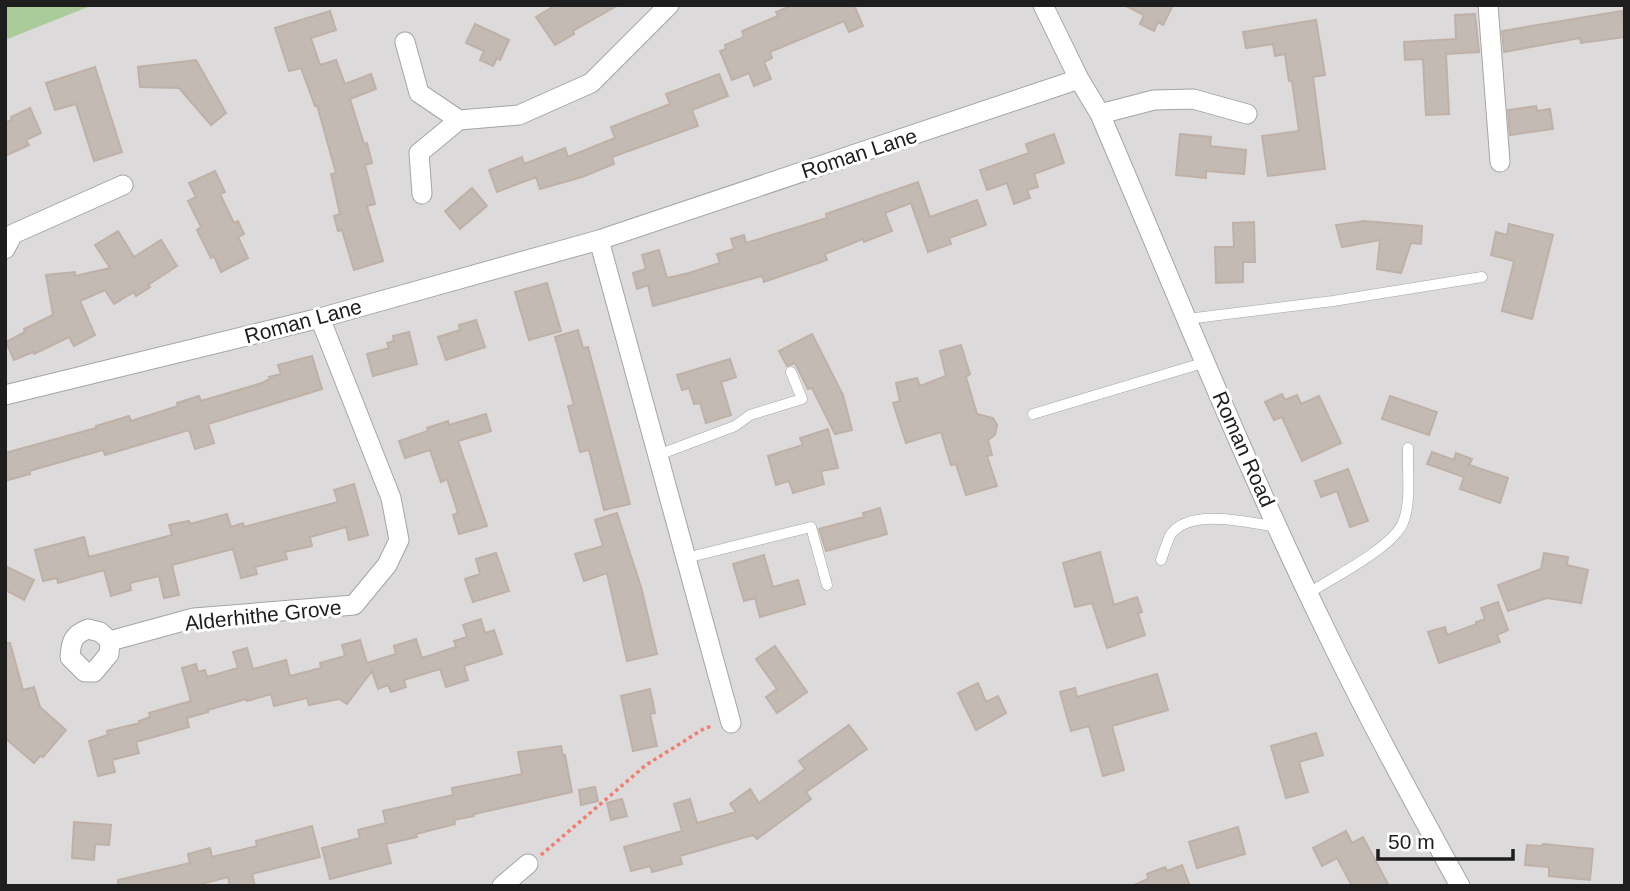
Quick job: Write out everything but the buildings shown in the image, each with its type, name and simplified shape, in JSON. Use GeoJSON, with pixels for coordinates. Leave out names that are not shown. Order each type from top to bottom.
{"type":"FeatureCollection","features":[{"type":"Feature","properties":{"kind":"street"},"geometry":{"type":"LineString","coordinates":[[422,194],[419,153],[459,120],[519,115],[592,83],[669,5]]}},
{"type":"Feature","properties":{"kind":"street","name":"Roman Road"},"geometry":{"type":"LineString","coordinates":[[1043,5],[1079,79],[1100,114],[1187,319],[1309,593],[1396,769],[1460,886]]}},
{"type":"Feature","properties":{"kind":"street"},"geometry":{"type":"LineString","coordinates":[[1488,5],[1500,162]]}},
{"type":"Feature","properties":{"kind":"street"},"geometry":{"type":"LineString","coordinates":[[405,42],[419,93],[459,120]]}},
{"type":"Feature","properties":{"kind":"street","name":"Roman Lane"},"geometry":{"type":"LineString","coordinates":[[5,396],[320,318],[599,240],[1079,79]]}},
{"type":"Feature","properties":{"kind":"street"},"geometry":{"type":"LineString","coordinates":[[1100,114],[1154,100],[1194,99],[1247,114]]}},
{"type":"Feature","properties":{"kind":"street"},"geometry":{"type":"LineString","coordinates":[[5,249],[13,234],[123,186]]}},
{"type":"Feature","properties":{"kind":"street"},"geometry":{"type":"LineString","coordinates":[[599,240],[731,723]]}},
{"type":"Feature","properties":{"kind":"street","name":"Alderhithe Grove"},"geometry":{"type":"LineString","coordinates":[[110,641],[194,618],[354,605],[387,565],[399,540],[391,498],[320,318]]}},
{"type":"Feature","properties":{"kind":"street"},"geometry":{"type":"LineString","coordinates":[[502,886],[528,864]]}},
{"type":"Feature","properties":{"kind":"lane"},"geometry":{"type":"LineString","coordinates":[[1187,319],[1333,301],[1482,277]]}},
{"type":"Feature","properties":{"kind":"lane"},"geometry":{"type":"LineString","coordinates":[[1033,414],[1206,362]]}},
{"type":"Feature","properties":{"kind":"lane"},"geometry":{"type":"LineString","coordinates":[[658,455],[735,426],[750,415],[802,399],[791,372]]}},
{"type":"Feature","properties":{"kind":"lane"},"geometry":{"type":"LineString","coordinates":[[1309,593],[1386,544],[1402,524],[1407,502],[1408,448]]}},
{"type":"Feature","properties":{"kind":"lane"},"geometry":{"type":"LineString","coordinates":[[1161,560],[1171,534],[1186,522],[1208,518],[1279,527]]}},
{"type":"Feature","properties":{"kind":"lane"},"geometry":{"type":"LineString","coordinates":[[686,558],[811,527],[827,585]]}},
{"type":"Feature","properties":{"kind":"path"},"geometry":{"type":"LineString","coordinates":[[528,864],[547,851],[646,765],[705,728],[731,723]]}},
{"type":"Feature","properties":{"kind":"shaded area"},"geometry":{"type":"Polygon","coordinates":[[[82,5],[1625,5],[1625,886],[5,886],[5,37],[82,5]]]}},
{"type":"Feature","properties":{"kind":"green space"},"geometry":{"type":"Polygon","coordinates":[[[5,5],[93,5],[5,40],[5,5]]]}}]}
